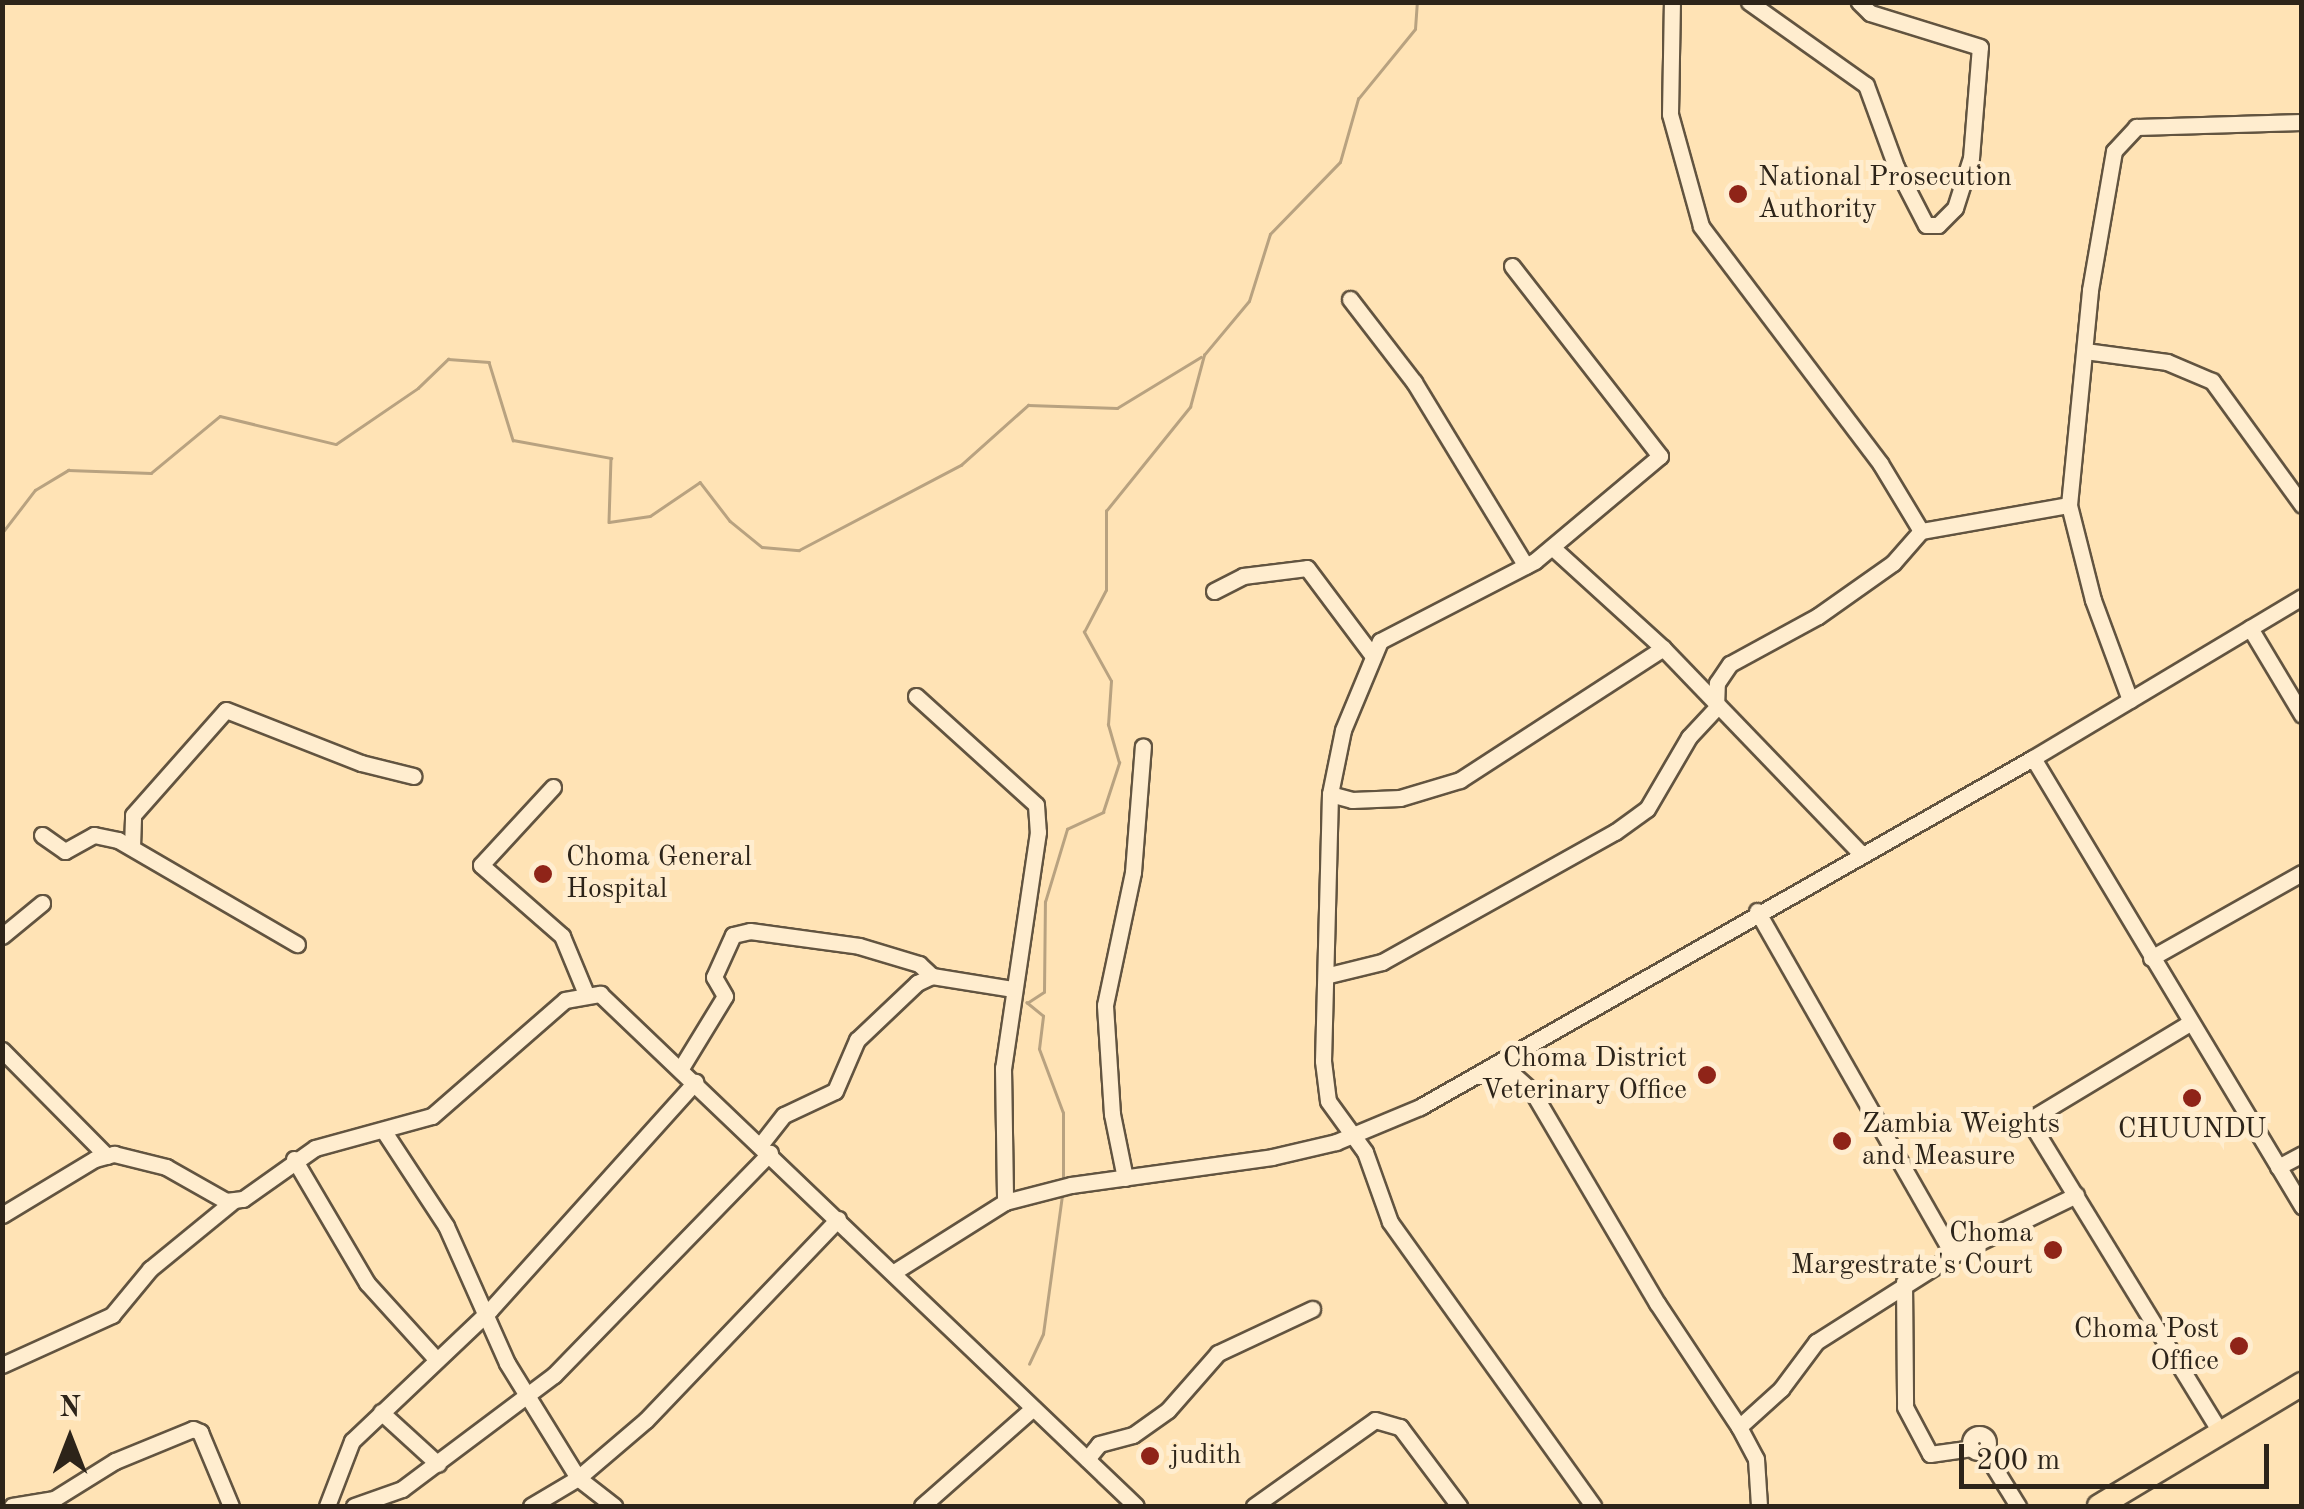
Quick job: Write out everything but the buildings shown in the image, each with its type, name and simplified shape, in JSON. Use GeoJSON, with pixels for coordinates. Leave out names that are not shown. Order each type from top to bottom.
{"type":"FeatureCollection","features":[{"type":"Feature","properties":{"kind":"highway"},"geometry":{"type":"LineString","coordinates":[[2099,1506],[2302,1384]]}},
{"type":"Feature","properties":{"kind":"street"},"geometry":{"type":"LineString","coordinates":[[1672,2],[1670,114],[1701,226],[1880,464],[1921,531]]}},
{"type":"Feature","properties":{"kind":"street"},"geometry":{"type":"LineString","coordinates":[[1749,2],[1866,85],[1896,167],[1924,222],[1938,225],[1955,208],[1971,158],[1980,47],[1870,13],[1859,2]]}},
{"type":"Feature","properties":{"kind":"street"},"geometry":{"type":"LineString","coordinates":[[2130,700],[2093,600],[2069,505],[2085,351],[2114,151],[2136,127],[2302,122]]}},
{"type":"Feature","properties":{"kind":"street"},"geometry":{"type":"LineString","coordinates":[[1512,266],[1660,456],[1554,548],[1380,642],[1372,656],[1344,730],[1330,794],[1323,1061],[1328,1101],[1355,1135],[1390,1222],[1593,1506]]}},
{"type":"Feature","properties":{"kind":"street"},"geometry":{"type":"LineString","coordinates":[[1350,300],[1414,382],[1526,566]]}},
{"type":"Feature","properties":{"kind":"street"},"geometry":{"type":"LineString","coordinates":[[2085,351],[2167,362],[2212,380],[2302,505]]}},
{"type":"Feature","properties":{"kind":"street"},"geometry":{"type":"LineString","coordinates":[[1328,975],[1382,962],[1616,832],[1647,808],[1689,736],[1716,708],[1717,683],[1730,664],[1818,616],[1893,563],[1921,531],[2069,505]]}},
{"type":"Feature","properties":{"kind":"street"},"geometry":{"type":"LineString","coordinates":[[1554,548],[1662,648],[1716,708],[1860,852]]}},
{"type":"Feature","properties":{"kind":"street"},"geometry":{"type":"LineString","coordinates":[[1214,591],[1244,576],[1308,568],[1372,656]]}},
{"type":"Feature","properties":{"kind":"street"},"geometry":{"type":"LineString","coordinates":[[894,1272],[1005,1202],[1070,1184],[1272,1157],[1355,1135],[1476,1076],[1757,910],[2033,758],[2302,597]]}},
{"type":"Feature","properties":{"kind":"street"},"geometry":{"type":"LineString","coordinates":[[2250,628],[2302,715]]}},
{"type":"Feature","properties":{"kind":"street"},"geometry":{"type":"LineString","coordinates":[[1330,794],[1352,800],[1400,798],[1460,780],[1662,648]]}},
{"type":"Feature","properties":{"kind":"street"},"geometry":{"type":"LineString","coordinates":[[916,696],[1036,805],[1038,832],[1012,988],[1004,1068],[1005,1202]]}},
{"type":"Feature","properties":{"kind":"street"},"geometry":{"type":"LineString","coordinates":[[132,847],[133,815],[226,710],[361,763],[413,776]]}},
{"type":"Feature","properties":{"kind":"street"},"geometry":{"type":"LineString","coordinates":[[1125,1178],[1112,1114],[1106,1006],[1134,872],[1143,746]]}},
{"type":"Feature","properties":{"kind":"street"},"geometry":{"type":"LineString","coordinates":[[2033,758],[2188,1024],[2302,1206]]}},
{"type":"Feature","properties":{"kind":"street"},"geometry":{"type":"LineString","coordinates":[[554,788],[481,865],[562,936],[586,994]]}},
{"type":"Feature","properties":{"kind":"street"},"geometry":{"type":"LineString","coordinates":[[42,835],[65,851],[94,835],[132,847],[296,944]]}},
{"type":"Feature","properties":{"kind":"street"},"geometry":{"type":"LineString","coordinates":[[2152,958],[2302,872]]}},
{"type":"Feature","properties":{"kind":"street"},"geometry":{"type":"LineString","coordinates":[[2,936],[42,903]]}},
{"type":"Feature","properties":{"kind":"street"},"geometry":{"type":"LineString","coordinates":[[1757,910],[1953,1255]]}},
{"type":"Feature","properties":{"kind":"street"},"geometry":{"type":"LineString","coordinates":[[681,1068],[725,996],[714,977],[733,935],[750,931],[860,946],[919,964],[932,976],[1012,988]]}},
{"type":"Feature","properties":{"kind":"street"},"geometry":{"type":"LineString","coordinates":[[354,1506],[392,1494],[531,1394],[766,1148],[784,1115],[835,1091],[857,1040],[932,976]]}},
{"type":"Feature","properties":{"kind":"street"},"geometry":{"type":"LineString","coordinates":[[2,1365],[112,1315],[150,1270],[294,1159],[340,1140],[385,1133],[454,1100],[565,1000],[586,994],[615,1006],[1136,1506]]}},
{"type":"Feature","properties":{"kind":"street"},"geometry":{"type":"LineString","coordinates":[[2188,1024],[2028,1120],[2221,1432]]}},
{"type":"Feature","properties":{"kind":"street"},"geometry":{"type":"LineString","coordinates":[[3,1054],[108,1156]]}},
{"type":"Feature","properties":{"kind":"street"},"geometry":{"type":"LineString","coordinates":[[1476,1076],[1514,1075],[1532,1090],[1657,1303],[1740,1427],[1756,1460],[1758,1506]]}},
{"type":"Feature","properties":{"kind":"street"},"geometry":{"type":"LineString","coordinates":[[327,1506],[352,1441],[482,1317],[695,1082]]}},
{"type":"Feature","properties":{"kind":"street"},"geometry":{"type":"LineString","coordinates":[[385,1133],[446,1226],[482,1317],[578,1478],[614,1506]]}},
{"type":"Feature","properties":{"kind":"street"},"geometry":{"type":"LineString","coordinates":[[2278,1167],[2302,1154]]}},
{"type":"Feature","properties":{"kind":"street"},"geometry":{"type":"LineString","coordinates":[[2,1215],[108,1156],[140,1156],[234,1202]]}},
{"type":"Feature","properties":{"kind":"street"},"geometry":{"type":"LineString","coordinates":[[294,1159],[371,1289],[435,1358]]}},
{"type":"Feature","properties":{"kind":"street"},"geometry":{"type":"LineString","coordinates":[[1740,1427],[1781,1390],[1805,1352],[1904,1282],[2076,1195]]}},
{"type":"Feature","properties":{"kind":"street"},"geometry":{"type":"LineString","coordinates":[[531,1506],[578,1478],[646,1420],[838,1219]]}},
{"type":"Feature","properties":{"kind":"street"},"geometry":{"type":"LineString","coordinates":[[1904,1282],[1910,1420],[1921,1445],[1934,1457],[1978,1450],[2018,1506]]}},
{"type":"Feature","properties":{"kind":"street"},"geometry":{"type":"LineString","coordinates":[[1087,1459],[1099,1444],[1134,1435],[1168,1410],[1218,1352],[1312,1309]]}},
{"type":"Feature","properties":{"kind":"street"},"geometry":{"type":"LineString","coordinates":[[922,1506],[1032,1408]]}},
{"type":"Feature","properties":{"kind":"street"},"geometry":{"type":"LineString","coordinates":[[381,1412],[438,1464]]}},
{"type":"Feature","properties":{"kind":"street"},"geometry":{"type":"LineString","coordinates":[[1254,1506],[1375,1420],[1400,1428],[1459,1506]]}},
{"type":"Feature","properties":{"kind":"street"},"geometry":{"type":"LineString","coordinates":[[12,1506],[54,1499],[115,1461],[193,1429],[200,1432],[232,1506]]}},
{"type":"Feature","properties":{"kind":"waterway"},"geometry":{"type":"LineString","coordinates":[[1063,1182],[1063,1113],[1039,1049],[1043,1016],[1027,1003],[1044,992],[1045,902],[1067,829],[1103,812],[1119,763],[1108,725],[1111,681],[1084,632],[1106,590],[1106,511],[1190,407],[1204,355],[1249,301],[1270,234],[1340,162],[1358,99],[1415,29],[1417,2]]}},
{"type":"Feature","properties":{"kind":"waterway"},"geometry":{"type":"LineString","coordinates":[[2,533],[35,490],[68,470],[151,473],[220,416],[336,444],[418,388],[448,359],[489,362],[513,440],[611,458],[609,522],[650,516],[700,482],[730,521],[762,547],[799,550],[961,465],[1028,405],[1117,408],[1201,357]]}},
{"type":"Feature","properties":{"kind":"waterway"},"geometry":{"type":"LineString","coordinates":[[1029,1364],[1043,1334],[1062,1195]]}},
{"type":"Feature","properties":{"kind":"place","name":"National Prosecution Authority"},"geometry":{"type":"Point","coordinates":[1738,194]}},
{"type":"Feature","properties":{"kind":"place","name":"Choma General Hospital"},"geometry":{"type":"Point","coordinates":[543,874]}},
{"type":"Feature","properties":{"kind":"place","name":"Choma District Veterinary Office"},"geometry":{"type":"Point","coordinates":[1707,1075]}},
{"type":"Feature","properties":{"kind":"place","name":"CHUUNDU"},"geometry":{"type":"Point","coordinates":[2192,1098]}},
{"type":"Feature","properties":{"kind":"place","name":"Zambia Weights and Measure"},"geometry":{"type":"Point","coordinates":[1842,1141]}},
{"type":"Feature","properties":{"kind":"place","name":"Choma Margestrate's Court"},"geometry":{"type":"Point","coordinates":[2053,1250]}},
{"type":"Feature","properties":{"kind":"place","name":"Choma Post Office"},"geometry":{"type":"Point","coordinates":[2239,1346]}},
{"type":"Feature","properties":{"kind":"place","name":"judith"},"geometry":{"type":"Point","coordinates":[1150,1456]}}]}
